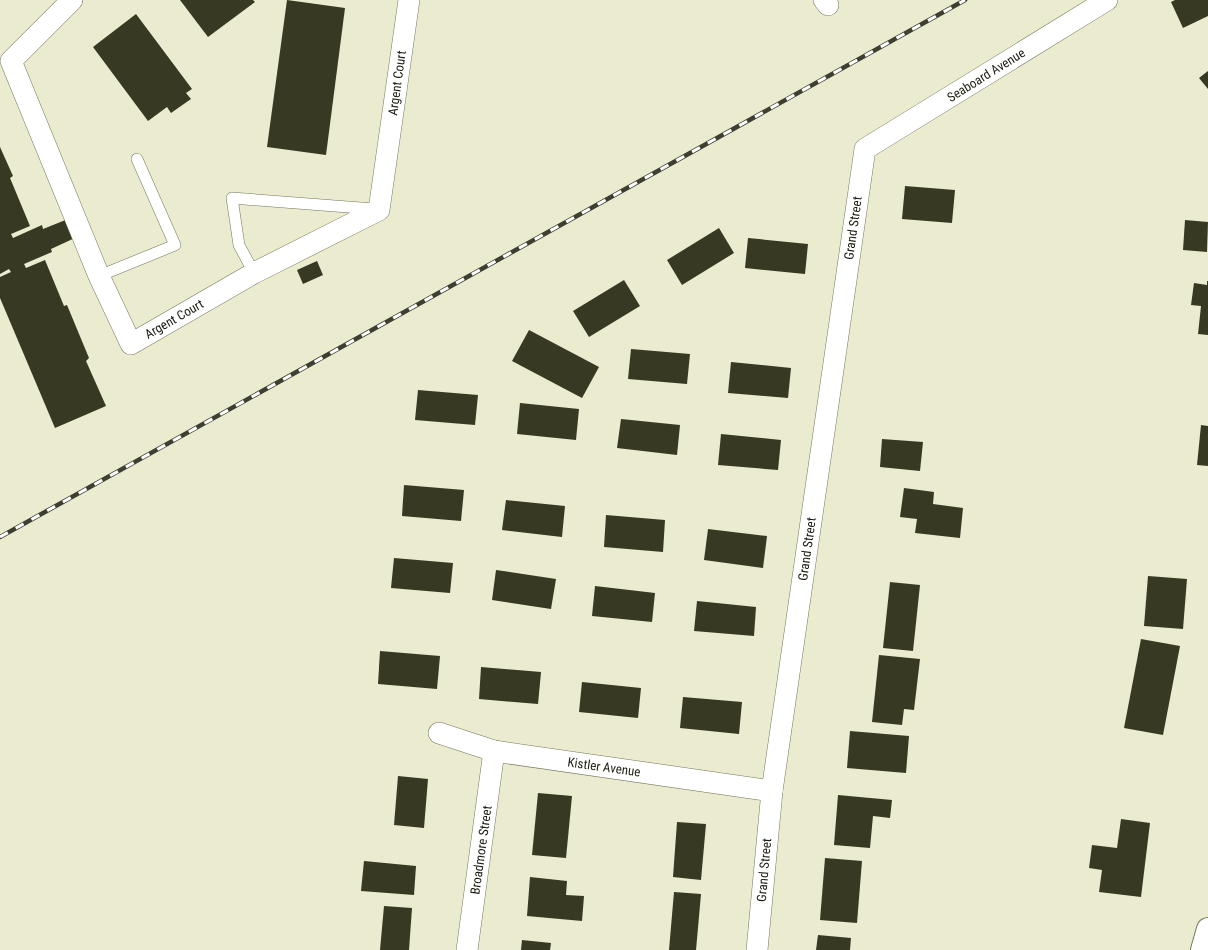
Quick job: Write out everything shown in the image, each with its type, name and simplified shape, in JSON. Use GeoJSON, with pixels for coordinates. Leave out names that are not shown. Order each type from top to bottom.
{"type":"FeatureCollection","features":[{"type":"Feature","properties":{"kind":"street","name":"Argent Court"},"geometry":{"type":"LineString","coordinates":[[72,0],[11,61],[99,276],[131,344],[254,273],[379,210],[409,0]]}},
{"type":"Feature","properties":{"kind":"street","name":"Seaboard Avenue"},"geometry":{"type":"LineString","coordinates":[[864,149],[1107,0]]}},
{"type":"Feature","properties":{"kind":"street","name":"Grand Street"},"geometry":{"type":"LineString","coordinates":[[757,950],[772,791],[864,149]]}},
{"type":"Feature","properties":{"kind":"street","name":"Kistler Avenue"},"geometry":{"type":"LineString","coordinates":[[439,733],[494,751],[772,791]]}},
{"type":"Feature","properties":{"kind":"street","name":"Broadmore Street"},"geometry":{"type":"LineString","coordinates":[[468,950],[494,751]]}},
{"type":"Feature","properties":{"kind":"lane"},"geometry":{"type":"LineString","coordinates":[[99,276],[175,245],[137,159]]}},
{"type":"Feature","properties":{"kind":"lane"},"geometry":{"type":"LineString","coordinates":[[254,273],[239,245],[232,198],[379,210]]}},
{"type":"Feature","properties":{"kind":"building"},"geometry":{"type":"Polygon","coordinates":[[[180,0],[253,0],[255,2],[208,37],[180,0]]]}},
{"type":"Feature","properties":{"kind":"building"},"geometry":{"type":"Polygon","coordinates":[[[287,0],[345,8],[326,155],[267,147],[287,0]]]}},
{"type":"Feature","properties":{"kind":"building"},"geometry":{"type":"Polygon","coordinates":[[[1175,0],[1208,0],[1208,16],[1183,28],[1171,2],[1175,0]]]}},
{"type":"Feature","properties":{"kind":"building"},"geometry":{"type":"Polygon","coordinates":[[[136,14],[192,89],[186,93],[191,99],[171,113],[167,107],[148,121],[93,47],[136,14]]]}},
{"type":"Feature","properties":{"kind":"building"},"geometry":{"type":"Polygon","coordinates":[[[1208,71],[1208,89],[1199,78],[1208,71]]]}},
{"type":"Feature","properties":{"kind":"building"},"geometry":{"type":"Polygon","coordinates":[[[0,147],[13,176],[10,178],[30,226],[11,234],[13,238],[42,225],[43,229],[68,219],[77,237],[51,249],[52,252],[24,264],[26,268],[45,260],[64,306],[67,305],[89,358],[86,361],[106,406],[55,428],[0,298],[0,277],[11,272],[9,269],[0,274],[0,147]]]}},
{"type":"Feature","properties":{"kind":"building"},"geometry":{"type":"Polygon","coordinates":[[[905,186],[955,190],[952,223],[902,219],[905,186]]]}},
{"type":"Feature","properties":{"kind":"building"},"geometry":{"type":"Polygon","coordinates":[[[1185,220],[1208,222],[1207,252],[1183,250],[1185,220]]]}},
{"type":"Feature","properties":{"kind":"building"},"geometry":{"type":"Polygon","coordinates":[[[719,228],[734,253],[682,285],[667,260],[719,228]]]}},
{"type":"Feature","properties":{"kind":"building"},"geometry":{"type":"Polygon","coordinates":[[[748,238],[808,244],[805,274],[745,268],[748,238]]]}},
{"type":"Feature","properties":{"kind":"building"},"geometry":{"type":"Polygon","coordinates":[[[317,261],[323,275],[303,284],[297,270],[317,261]]]}},
{"type":"Feature","properties":{"kind":"building"},"geometry":{"type":"Polygon","coordinates":[[[624,280],[640,306],[589,337],[573,311],[624,280]]]}},
{"type":"Feature","properties":{"kind":"building"},"geometry":{"type":"Polygon","coordinates":[[[1207,281],[1208,335],[1198,334],[1201,306],[1191,305],[1194,283],[1207,285],[1207,281]]]}},
{"type":"Feature","properties":{"kind":"building"},"geometry":{"type":"Polygon","coordinates":[[[529,330],[599,367],[582,398],[512,361],[529,330]]]}},
{"type":"Feature","properties":{"kind":"building"},"geometry":{"type":"Polygon","coordinates":[[[631,349],[690,354],[687,384],[628,379],[631,349]]]}},
{"type":"Feature","properties":{"kind":"building"},"geometry":{"type":"Polygon","coordinates":[[[731,362],[791,368],[788,398],[728,393],[731,362]]]}},
{"type":"Feature","properties":{"kind":"building"},"geometry":{"type":"Polygon","coordinates":[[[418,390],[478,395],[475,425],[415,420],[418,390]]]}},
{"type":"Feature","properties":{"kind":"building"},"geometry":{"type":"Polygon","coordinates":[[[520,403],[579,409],[576,440],[517,434],[520,403]]]}},
{"type":"Feature","properties":{"kind":"building"},"geometry":{"type":"Polygon","coordinates":[[[621,419],[680,425],[677,455],[617,448],[621,419]]]}},
{"type":"Feature","properties":{"kind":"building"},"geometry":{"type":"Polygon","coordinates":[[[1201,425],[1208,426],[1208,466],[1197,465],[1201,425]]]}},
{"type":"Feature","properties":{"kind":"building"},"geometry":{"type":"Polygon","coordinates":[[[721,434],[781,440],[778,470],[718,465],[721,434]]]}},
{"type":"Feature","properties":{"kind":"building"},"geometry":{"type":"Polygon","coordinates":[[[882,439],[923,442],[920,471],[880,467],[882,439]]]}},
{"type":"Feature","properties":{"kind":"building"},"geometry":{"type":"Polygon","coordinates":[[[404,485],[464,490],[461,521],[402,516],[404,485]]]}},
{"type":"Feature","properties":{"kind":"building"},"geometry":{"type":"Polygon","coordinates":[[[904,488],[934,492],[933,504],[963,508],[960,538],[915,533],[917,519],[900,517],[904,488]]]}},
{"type":"Feature","properties":{"kind":"building"},"geometry":{"type":"Polygon","coordinates":[[[506,500],[565,506],[562,537],[502,530],[506,500]]]}},
{"type":"Feature","properties":{"kind":"building"},"geometry":{"type":"Polygon","coordinates":[[[606,515],[665,520],[663,552],[604,547],[606,515]]]}},
{"type":"Feature","properties":{"kind":"building"},"geometry":{"type":"Polygon","coordinates":[[[708,529],[767,536],[763,568],[704,560],[708,529]]]}},
{"type":"Feature","properties":{"kind":"building"},"geometry":{"type":"Polygon","coordinates":[[[394,558],[453,563],[450,593],[391,588],[394,558]]]}},
{"type":"Feature","properties":{"kind":"building"},"geometry":{"type":"Polygon","coordinates":[[[496,570],[556,579],[551,609],[492,600],[496,570]]]}},
{"type":"Feature","properties":{"kind":"building"},"geometry":{"type":"Polygon","coordinates":[[[1148,576],[1187,579],[1183,629],[1144,626],[1148,576]]]}},
{"type":"Feature","properties":{"kind":"building"},"geometry":{"type":"Polygon","coordinates":[[[890,582],[920,585],[913,651],[883,648],[890,582]]]}},
{"type":"Feature","properties":{"kind":"building"},"geometry":{"type":"Polygon","coordinates":[[[595,586],[655,593],[652,622],[592,616],[595,586]]]}},
{"type":"Feature","properties":{"kind":"building"},"geometry":{"type":"Polygon","coordinates":[[[697,601],[756,607],[754,636],[694,631],[697,601]]]}},
{"type":"Feature","properties":{"kind":"building"},"geometry":{"type":"Polygon","coordinates":[[[1141,639],[1180,646],[1163,735],[1124,728],[1141,639]]]}},
{"type":"Feature","properties":{"kind":"building"},"geometry":{"type":"Polygon","coordinates":[[[380,651],[440,656],[437,689],[378,684],[380,651]]]}},
{"type":"Feature","properties":{"kind":"building"},"geometry":{"type":"Polygon","coordinates":[[[879,655],[920,659],[914,710],[904,709],[902,725],[872,722],[879,655]]]}},
{"type":"Feature","properties":{"kind":"building"},"geometry":{"type":"Polygon","coordinates":[[[481,667],[541,672],[538,704],[479,699],[481,667]]]}},
{"type":"Feature","properties":{"kind":"building"},"geometry":{"type":"Polygon","coordinates":[[[582,682],[641,688],[638,718],[579,712],[582,682]]]}},
{"type":"Feature","properties":{"kind":"building"},"geometry":{"type":"Polygon","coordinates":[[[683,697],[742,702],[739,734],[680,728],[683,697]]]}},
{"type":"Feature","properties":{"kind":"building"},"geometry":{"type":"Polygon","coordinates":[[[850,731],[909,736],[906,773],[847,768],[850,731]]]}},
{"type":"Feature","properties":{"kind":"building"},"geometry":{"type":"Polygon","coordinates":[[[398,776],[428,779],[424,828],[394,825],[398,776]]]}},
{"type":"Feature","properties":{"kind":"building"},"geometry":{"type":"Polygon","coordinates":[[[538,793],[572,796],[566,858],[532,855],[538,793]]]}},
{"type":"Feature","properties":{"kind":"building"},"geometry":{"type":"Polygon","coordinates":[[[838,795],[892,800],[890,818],[873,816],[870,848],[834,845],[838,795]]]}},
{"type":"Feature","properties":{"kind":"building"},"geometry":{"type":"Polygon","coordinates":[[[1121,819],[1150,823],[1141,897],[1099,892],[1102,870],[1089,868],[1092,845],[1117,848],[1121,819]]]}},
{"type":"Feature","properties":{"kind":"building"},"geometry":{"type":"Polygon","coordinates":[[[677,822],[706,824],[701,880],[673,877],[677,822]]]}},
{"type":"Feature","properties":{"kind":"building"},"geometry":{"type":"Polygon","coordinates":[[[825,858],[862,861],[857,923],[820,920],[825,858]]]}},
{"type":"Feature","properties":{"kind":"building"},"geometry":{"type":"Polygon","coordinates":[[[364,861],[416,866],[414,895],[361,891],[364,861]]]}},
{"type":"Feature","properties":{"kind":"building"},"geometry":{"type":"Polygon","coordinates":[[[530,877],[567,881],[566,895],[584,896],[582,921],[527,916],[530,877]]]}},
{"type":"Feature","properties":{"kind":"building"},"geometry":{"type":"Polygon","coordinates":[[[674,892],[701,894],[696,950],[669,950],[674,892]]]}},
{"type":"Feature","properties":{"kind":"building"},"geometry":{"type":"Polygon","coordinates":[[[384,906],[412,908],[409,950],[380,950],[384,906]]]}},
{"type":"Feature","properties":{"kind":"building"},"geometry":{"type":"Polygon","coordinates":[[[818,935],[851,938],[850,950],[816,950],[818,935]]]}},
{"type":"Feature","properties":{"kind":"building"},"geometry":{"type":"Polygon","coordinates":[[[522,940],[551,943],[550,950],[521,950],[522,940]]]}},
{"type":"Feature","properties":{"kind":"railway"},"geometry":{"type":"LineString","coordinates":[[0,537],[965,0]]}}]}
